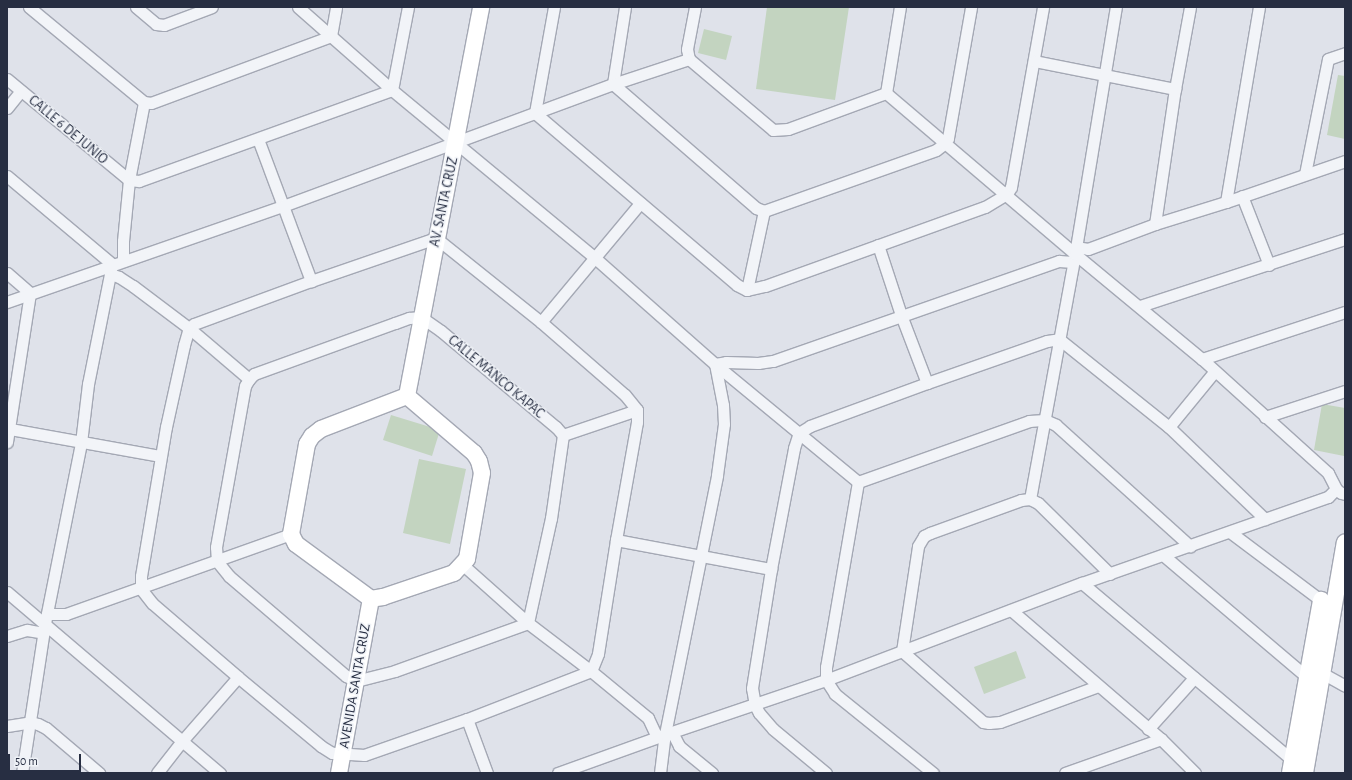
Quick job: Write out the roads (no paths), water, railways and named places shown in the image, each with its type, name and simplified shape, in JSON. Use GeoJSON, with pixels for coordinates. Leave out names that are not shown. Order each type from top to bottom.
{"type":"FeatureCollection","features":[{"type":"Feature","properties":{"kind":"street"},"geometry":{"type":"LineString","coordinates":[[29,7],[144,102],[150,102],[331,36]]}},
{"type":"Feature","properties":{"kind":"street"},"geometry":{"type":"LineString","coordinates":[[136,7],[156,24],[164,25],[212,7]]}},
{"type":"Feature","properties":{"kind":"street"},"geometry":{"type":"LineString","coordinates":[[298,7],[392,90],[595,258],[715,364],[858,482]]}},
{"type":"Feature","properties":{"kind":"street"},"geometry":{"type":"LineString","coordinates":[[331,36],[336,7]]}},
{"type":"Feature","properties":{"kind":"street"},"geometry":{"type":"LineString","coordinates":[[392,90],[408,7]]}},
{"type":"Feature","properties":{"kind":"street","name":"AV. SANTA CRUZ"},"geometry":{"type":"LineString","coordinates":[[407,396],[481,7]]}},
{"type":"Feature","properties":{"kind":"street"},"geometry":{"type":"LineString","coordinates":[[535,113],[554,7]]}},
{"type":"Feature","properties":{"kind":"street"},"geometry":{"type":"LineString","coordinates":[[613,84],[626,7]]}},
{"type":"Feature","properties":{"kind":"street"},"geometry":{"type":"LineString","coordinates":[[695,7],[687,49],[689,59],[773,130],[788,129],[886,93]]}},
{"type":"Feature","properties":{"kind":"street"},"geometry":{"type":"LineString","coordinates":[[886,93],[900,7]]}},
{"type":"Feature","properties":{"kind":"street"},"geometry":{"type":"LineString","coordinates":[[613,84],[756,208],[764,211],[936,150],[944,144],[948,138],[971,7]]}},
{"type":"Feature","properties":{"kind":"street"},"geometry":{"type":"LineString","coordinates":[[535,113],[737,285],[747,290],[765,286],[985,208],[1007,194],[1011,187],[1043,7]]}},
{"type":"Feature","properties":{"kind":"street"},"geometry":{"type":"LineString","coordinates":[[1030,499],[1075,254],[1116,7]]}},
{"type":"Feature","properties":{"kind":"street"},"geometry":{"type":"LineString","coordinates":[[1155,224],[1175,89],[1190,7]]}},
{"type":"Feature","properties":{"kind":"street"},"geometry":{"type":"LineString","coordinates":[[1226,202],[1259,7]]}},
{"type":"Feature","properties":{"kind":"street"},"geometry":{"type":"LineString","coordinates":[[1306,174],[1328,59],[1345,53]]}},
{"type":"Feature","properties":{"kind":"street"},"geometry":{"type":"LineString","coordinates":[[7,302],[30,293],[111,269],[123,260],[283,206],[456,144],[613,84],[689,59]]}},
{"type":"Feature","properties":{"kind":"street"},"geometry":{"type":"LineString","coordinates":[[1034,61],[1175,89]]}},
{"type":"Feature","properties":{"kind":"street","name":"CALLE 6 DE JUNIO"},"geometry":{"type":"LineString","coordinates":[[7,79],[129,180]]}},
{"type":"Feature","properties":{"kind":"street"},"geometry":{"type":"LineString","coordinates":[[129,180],[139,181],[392,90]]}},
{"type":"Feature","properties":{"kind":"street"},"geometry":{"type":"LineString","coordinates":[[7,108],[21,91]]}},
{"type":"Feature","properties":{"kind":"street"},"geometry":{"type":"LineString","coordinates":[[558,773],[665,734],[826,680],[1011,610],[1328,497],[1340,491],[1328,473],[1202,359],[1140,306],[1075,254],[1007,194],[944,144],[886,93]]}},
{"type":"Feature","properties":{"kind":"street"},"geometry":{"type":"LineString","coordinates":[[123,260],[123,241],[129,180],[144,102]]}},
{"type":"Feature","properties":{"kind":"street"},"geometry":{"type":"LineString","coordinates":[[258,139],[311,281]]}},
{"type":"Feature","properties":{"kind":"street"},"geometry":{"type":"LineString","coordinates":[[715,364],[726,362],[750,363],[772,361],[1059,261],[1155,224],[1226,202],[1345,161]]}},
{"type":"Feature","properties":{"kind":"street"},"geometry":{"type":"LineString","coordinates":[[7,176],[119,276],[189,328],[249,379]]}},
{"type":"Feature","properties":{"kind":"street"},"geometry":{"type":"LineString","coordinates":[[1242,196],[1269,265]]}},
{"type":"Feature","properties":{"kind":"street"},"geometry":{"type":"LineString","coordinates":[[541,322],[640,203]]}},
{"type":"Feature","properties":{"kind":"street"},"geometry":{"type":"LineString","coordinates":[[747,290],[764,211]]}},
{"type":"Feature","properties":{"kind":"street"},"geometry":{"type":"LineString","coordinates":[[436,238],[541,322],[625,395],[637,410],[637,422],[598,654],[592,671],[364,755],[342,755],[332,753],[321,746],[152,603],[141,589],[141,576],[160,456],[189,328],[194,324],[311,281],[436,238]]}},
{"type":"Feature","properties":{"kind":"street"},"geometry":{"type":"LineString","coordinates":[[1140,306],[1345,239]]}},
{"type":"Feature","properties":{"kind":"street"},"geometry":{"type":"LineString","coordinates":[[878,245],[901,315],[927,383]]}},
{"type":"Feature","properties":{"kind":"street"},"geometry":{"type":"LineString","coordinates":[[22,773],[45,623],[81,443],[88,384],[111,269]]}},
{"type":"Feature","properties":{"kind":"street"},"geometry":{"type":"LineString","coordinates":[[7,273],[30,293]]}},
{"type":"Feature","properties":{"kind":"street"},"geometry":{"type":"LineString","coordinates":[[7,442],[30,293]]}},
{"type":"Feature","properties":{"kind":"street"},"geometry":{"type":"LineString","coordinates":[[1202,359],[1345,312]]}},
{"type":"Feature","properties":{"kind":"street"},"geometry":{"type":"LineString","coordinates":[[421,317],[409,318],[395,323],[254,374],[249,379],[245,386],[216,547],[216,561],[229,576],[346,676],[356,681],[395,671],[528,622]]}},
{"type":"Feature","properties":{"kind":"street","name":"CALLE MANCO KAPAC"},"geometry":{"type":"LineString","coordinates":[[421,317],[441,331],[556,427],[563,435]]}},
{"type":"Feature","properties":{"kind":"street"},"geometry":{"type":"LineString","coordinates":[[826,773],[772,728],[759,713],[755,705],[752,688],[752,676],[794,448],[799,433],[810,426],[1047,341],[1059,339],[1169,427],[1265,519]]}},
{"type":"Feature","properties":{"kind":"street"},"geometry":{"type":"LineString","coordinates":[[660,773],[665,734],[717,475],[724,424],[723,405],[715,364]]}},
{"type":"Feature","properties":{"kind":"street"},"geometry":{"type":"LineString","coordinates":[[1169,427],[1215,371]]}},
{"type":"Feature","properties":{"kind":"street"},"geometry":{"type":"LineString","coordinates":[[1265,417],[1345,391]]}},
{"type":"Feature","properties":{"kind":"street"},"geometry":{"type":"LineString","coordinates":[[407,396],[474,453],[479,461],[482,473],[467,559],[454,573],[383,597],[371,599],[296,544],[291,534],[308,444],[312,436],[321,429],[407,396]]}},
{"type":"Feature","properties":{"kind":"street"},"geometry":{"type":"LineString","coordinates":[[528,622],[550,518],[563,435],[637,410]]}},
{"type":"Feature","properties":{"kind":"street"},"geometry":{"type":"LineString","coordinates":[[858,482],[1029,421],[1045,420],[1056,425],[1190,546]]}},
{"type":"Feature","properties":{"kind":"street"},"geometry":{"type":"LineString","coordinates":[[10,429],[81,443],[160,456]]}},
{"type":"Feature","properties":{"kind":"street"},"geometry":{"type":"LineString","coordinates":[[858,482],[826,667],[826,680],[835,694],[933,773]]}},
{"type":"Feature","properties":{"kind":"street"},"geometry":{"type":"LineString","coordinates":[[902,652],[918,546],[924,536],[1021,500],[1030,499],[1038,503],[1110,574]]}},
{"type":"Feature","properties":{"kind":"street"},"geometry":{"type":"LineString","coordinates":[[1230,532],[1327,605]]}},
{"type":"Feature","properties":{"kind":"street"},"geometry":{"type":"LineString","coordinates":[[7,636],[291,534]]}},
{"type":"Feature","properties":{"kind":"street"},"geometry":{"type":"LineString","coordinates":[[616,540],[771,569]]}},
{"type":"Feature","properties":{"kind":"street"},"geometry":{"type":"LineString","coordinates":[[1291,767],[1307,677],[1327,605],[1341,593],[1345,542]]}},
{"type":"Feature","properties":{"kind":"street"},"geometry":{"type":"LineString","coordinates":[[1163,555],[1307,677]]}},
{"type":"Feature","properties":{"kind":"street"},"geometry":{"type":"LineString","coordinates":[[463,565],[528,622],[592,671],[712,773]]}},
{"type":"Feature","properties":{"kind":"street"},"geometry":{"type":"LineString","coordinates":[[1082,584],[1194,678],[1291,767]]}},
{"type":"Feature","properties":{"kind":"street"},"geometry":{"type":"LineString","coordinates":[[7,592],[220,773]]}},
{"type":"Feature","properties":{"kind":"street","name":"AVENIDA SANTA CRUZ"},"geometry":{"type":"LineString","coordinates":[[339,773],[371,599]]}},
{"type":"Feature","properties":{"kind":"street"},"geometry":{"type":"LineString","coordinates":[[1306,773],[1322,673],[1327,605]]}},
{"type":"Feature","properties":{"kind":"street"},"geometry":{"type":"LineString","coordinates":[[1011,610],[1161,739],[1196,773]]}},
{"type":"Feature","properties":{"kind":"street"},"geometry":{"type":"LineString","coordinates":[[902,652],[982,722],[1000,722],[1098,686]]}},
{"type":"Feature","properties":{"kind":"street"},"geometry":{"type":"LineString","coordinates":[[1322,673],[1345,686]]}},
{"type":"Feature","properties":{"kind":"street"},"geometry":{"type":"LineString","coordinates":[[157,773],[182,741],[238,677]]}},
{"type":"Feature","properties":{"kind":"street"},"geometry":{"type":"LineString","coordinates":[[1148,729],[1194,678]]}},
{"type":"Feature","properties":{"kind":"street"},"geometry":{"type":"LineString","coordinates":[[467,718],[487,773]]}},
{"type":"Feature","properties":{"kind":"street"},"geometry":{"type":"LineString","coordinates":[[7,726],[30,722],[46,728],[99,773]]}},
{"type":"Feature","properties":{"kind":"street"},"geometry":{"type":"LineString","coordinates":[[1065,773],[1161,739]]}}]}
